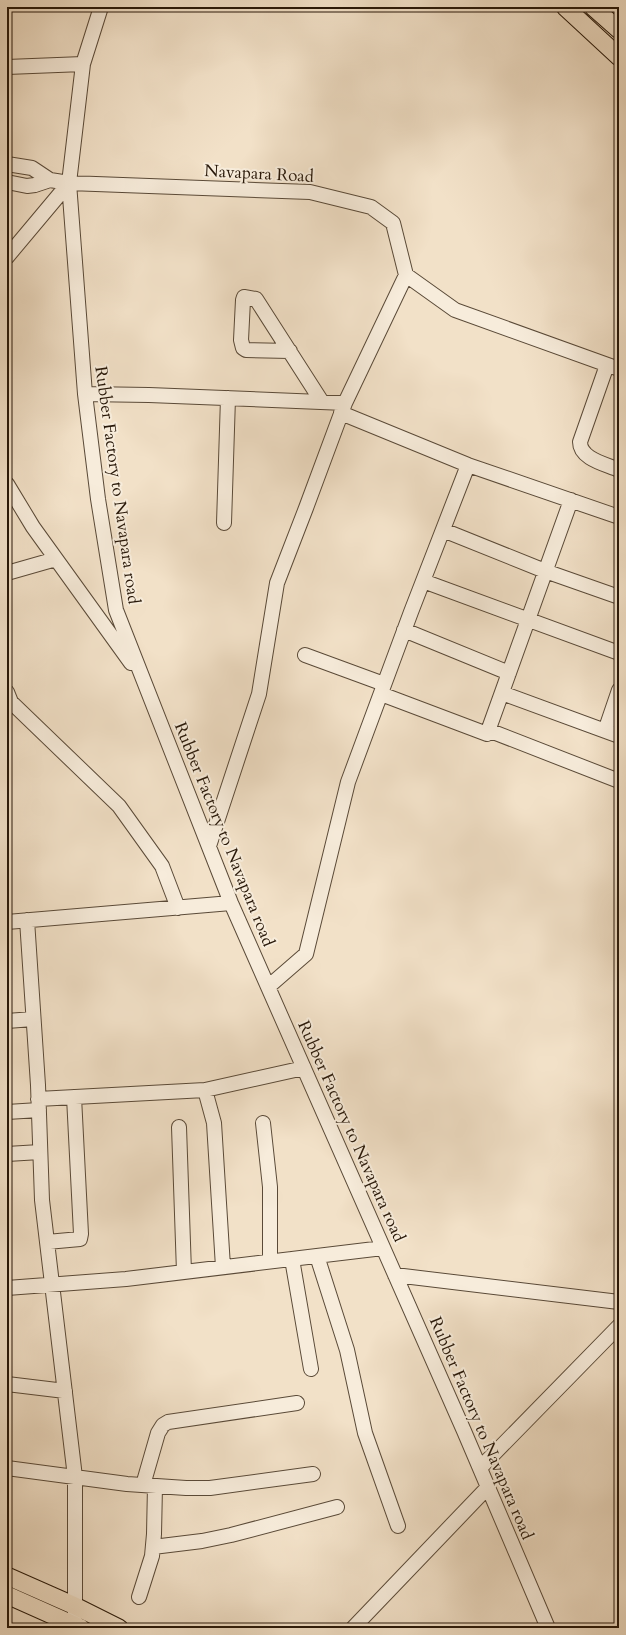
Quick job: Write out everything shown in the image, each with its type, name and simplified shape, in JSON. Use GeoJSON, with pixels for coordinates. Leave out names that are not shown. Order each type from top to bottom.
{"type":"FeatureCollection","features":[{"type":"Feature","properties":{"kind":"main road"},"geometry":{"type":"LineString","coordinates":[[565,7],[619,56]]}},
{"type":"Feature","properties":{"kind":"main road"},"geometry":{"type":"LineString","coordinates":[[593,7],[619,30]]}},
{"type":"Feature","properties":{"kind":"main road"},"geometry":{"type":"LineString","coordinates":[[7,1576],[75,1606],[119,1628]]}},
{"type":"Feature","properties":{"kind":"main road"},"geometry":{"type":"LineString","coordinates":[[7,1596],[78,1627]]}},
{"type":"Feature","properties":{"kind":"street","name":"Rubber Factory to Navapara road"},"geometry":{"type":"LineString","coordinates":[[101,7],[83,64],[69,183],[85,394],[98,499],[116,610],[231,903],[480,1468],[548,1628]]}},
{"type":"Feature","properties":{"kind":"street"},"geometry":{"type":"LineString","coordinates":[[7,67],[83,64]]}},
{"type":"Feature","properties":{"kind":"street"},"geometry":{"type":"LineString","coordinates":[[7,164],[32,168],[50,180]]}},
{"type":"Feature","properties":{"kind":"street"},"geometry":{"type":"LineString","coordinates":[[7,182],[31,186],[50,180]]}},
{"type":"Feature","properties":{"kind":"street","name":"Navapara Road"},"geometry":{"type":"LineString","coordinates":[[50,180],[69,183],[310,192],[371,207],[393,223],[406,275]]}},
{"type":"Feature","properties":{"kind":"street"},"geometry":{"type":"LineString","coordinates":[[7,257],[69,183]]}},
{"type":"Feature","properties":{"kind":"street"},"geometry":{"type":"LineString","coordinates":[[208,846],[259,694],[277,583],[343,408],[406,275],[455,310],[613,367],[580,442],[580,446],[582,452],[587,456],[619,470]]}},
{"type":"Feature","properties":{"kind":"street"},"geometry":{"type":"LineString","coordinates":[[290,351],[322,402]]}},
{"type":"Feature","properties":{"kind":"street"},"geometry":{"type":"LineString","coordinates":[[85,394],[149,394],[322,402],[343,408],[468,465],[619,517]]}},
{"type":"Feature","properties":{"kind":"street"},"geometry":{"type":"LineString","coordinates":[[224,523],[228,398]]}},
{"type":"Feature","properties":{"kind":"street"},"geometry":{"type":"LineString","coordinates":[[268,987],[306,954],[348,782],[404,630],[468,465]]}},
{"type":"Feature","properties":{"kind":"street"},"geometry":{"type":"LineString","coordinates":[[7,484],[56,559],[144,681]]}},
{"type":"Feature","properties":{"kind":"street"},"geometry":{"type":"LineString","coordinates":[[305,655],[487,734],[570,500]]}},
{"type":"Feature","properties":{"kind":"street"},"geometry":{"type":"LineString","coordinates":[[443,530],[545,571],[619,597]]}},
{"type":"Feature","properties":{"kind":"street"},"geometry":{"type":"LineString","coordinates":[[7,573],[56,559]]}},
{"type":"Feature","properties":{"kind":"street"},"geometry":{"type":"LineString","coordinates":[[423,581],[619,653]]}},
{"type":"Feature","properties":{"kind":"street"},"geometry":{"type":"LineString","coordinates":[[404,630],[509,673]]}},
{"type":"Feature","properties":{"kind":"street"},"geometry":{"type":"LineString","coordinates":[[605,731],[619,690]]}},
{"type":"Feature","properties":{"kind":"street"},"geometry":{"type":"LineString","coordinates":[[7,692],[14,710],[119,806],[162,866],[178,908]]}},
{"type":"Feature","properties":{"kind":"street"},"geometry":{"type":"LineString","coordinates":[[502,693],[619,736]]}},
{"type":"Feature","properties":{"kind":"street"},"geometry":{"type":"LineString","coordinates":[[488,730],[619,781]]}},
{"type":"Feature","properties":{"kind":"street"},"geometry":{"type":"LineString","coordinates":[[7,922],[231,903]]}},
{"type":"Feature","properties":{"kind":"street"},"geometry":{"type":"LineString","coordinates":[[27,920],[34,1019],[42,1200],[75,1477],[75,1606],[78,1627]]}},
{"type":"Feature","properties":{"kind":"street"},"geometry":{"type":"LineString","coordinates":[[7,1021],[34,1019]]}},
{"type":"Feature","properties":{"kind":"street"},"geometry":{"type":"LineString","coordinates":[[7,1112],[74,1097],[205,1090],[304,1068]]}},
{"type":"Feature","properties":{"kind":"street"},"geometry":{"type":"LineString","coordinates":[[205,1090],[214,1123],[223,1267]]}},
{"type":"Feature","properties":{"kind":"street"},"geometry":{"type":"LineString","coordinates":[[47,1242],[80,1239],[81,1234],[74,1097]]}},
{"type":"Feature","properties":{"kind":"street"},"geometry":{"type":"LineString","coordinates":[[263,1123],[270,1187],[270,1262]]}},
{"type":"Feature","properties":{"kind":"street"},"geometry":{"type":"LineString","coordinates":[[179,1127],[184,1272]]}},
{"type":"Feature","properties":{"kind":"street"},"geometry":{"type":"LineString","coordinates":[[7,1154],[40,1152]]}},
{"type":"Feature","properties":{"kind":"street"},"geometry":{"type":"LineString","coordinates":[[7,1288],[126,1279],[383,1248]]}},
{"type":"Feature","properties":{"kind":"street"},"geometry":{"type":"LineString","coordinates":[[317,1256],[345,1343],[365,1433],[398,1526]]}},
{"type":"Feature","properties":{"kind":"street"},"geometry":{"type":"LineString","coordinates":[[292,1259],[311,1369]]}},
{"type":"Feature","properties":{"kind":"street"},"geometry":{"type":"LineString","coordinates":[[395,1275],[619,1302]]}},
{"type":"Feature","properties":{"kind":"street"},"geometry":{"type":"LineString","coordinates":[[480,1468],[619,1326]]}},
{"type":"Feature","properties":{"kind":"street"},"geometry":{"type":"LineString","coordinates":[[7,1384],[65,1391]]}},
{"type":"Feature","properties":{"kind":"street"},"geometry":{"type":"LineString","coordinates":[[139,1597],[152,1556],[153,1548],[149,1486],[158,1433],[163,1426],[168,1422],[297,1403]]}},
{"type":"Feature","properties":{"kind":"street"},"geometry":{"type":"LineString","coordinates":[[7,1468],[149,1486],[210,1488],[313,1474]]}},
{"type":"Feature","properties":{"kind":"street"},"geometry":{"type":"LineString","coordinates":[[353,1628],[488,1487]]}},
{"type":"Feature","properties":{"kind":"street"},"geometry":{"type":"LineString","coordinates":[[153,1548],[231,1535],[337,1507]]}}]}
